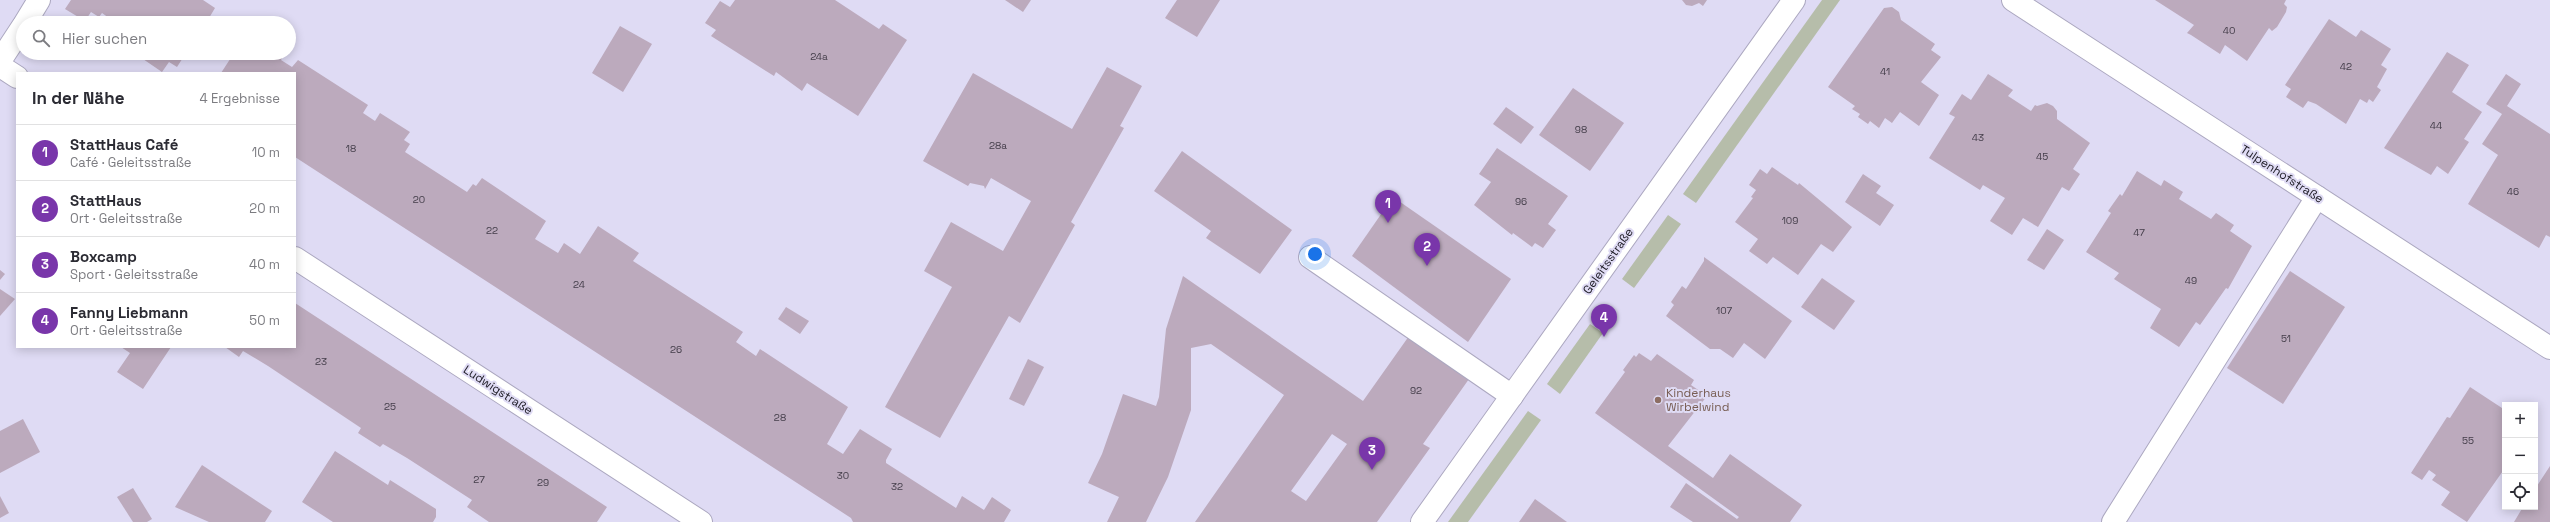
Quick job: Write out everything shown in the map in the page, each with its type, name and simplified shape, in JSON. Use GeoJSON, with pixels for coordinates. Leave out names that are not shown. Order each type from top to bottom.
{"type":"FeatureCollection","features":[{"type":"Feature","properties":{"kind":"street"},"geometry":{"type":"LineString","coordinates":[[29,16],[39,0]]}},
{"type":"Feature","properties":{"kind":"street","name":"Geleitsstraße"},"geometry":{"type":"LineString","coordinates":[[1422,522],[1794,0]]}},
{"type":"Feature","properties":{"kind":"street","name":"Tulpenhofstraße"},"geometry":{"type":"LineString","coordinates":[[2013,0],[2550,348]]}},
{"type":"Feature","properties":{"kind":"street"},"geometry":{"type":"LineString","coordinates":[[0,61],[16,36]]}},
{"type":"Feature","properties":{"kind":"street"},"geometry":{"type":"LineString","coordinates":[[0,66],[16,76]]}},
{"type":"Feature","properties":{"kind":"street"},"geometry":{"type":"LineString","coordinates":[[2113,522],[2317,197]]}},
{"type":"Feature","properties":{"kind":"street"},"geometry":{"type":"LineString","coordinates":[[1310,257],[1512,396]]}},
{"type":"Feature","properties":{"kind":"street","name":"Ludwigstraße"},"geometry":{"type":"LineString","coordinates":[[296,259],[701,522]]}},
{"type":"Feature","properties":{"kind":"green space"},"geometry":{"type":"Polygon","coordinates":[[[1822,0],[1840,0],[1696,203],[1683,194],[1822,0]]]}},
{"type":"Feature","properties":{"kind":"green space"},"geometry":{"type":"Polygon","coordinates":[[[1668,215],[1681,224],[1634,288],[1622,279],[1668,215]]]}},
{"type":"Feature","properties":{"kind":"green space"},"geometry":{"type":"Polygon","coordinates":[[[1590,324],[1603,333],[1560,394],[1547,384],[1590,324]]]}},
{"type":"Feature","properties":{"kind":"green space"},"geometry":{"type":"Polygon","coordinates":[[[1528,411],[1541,420],[1468,522],[1448,522],[1528,411]]]}},
{"type":"Feature","properties":{"kind":"building"},"geometry":{"type":"Polygon","coordinates":[[[71,0],[203,0],[215,8],[210,16],[106,16],[102,13],[100,16],[97,16],[91,12],[88,16],[77,16],[65,9],[71,0]]]}},
{"type":"Feature","properties":{"kind":"building"},"geometry":{"type":"Polygon","coordinates":[[[735,0],[835,0],[879,29],[883,24],[907,40],[858,116],[807,83],[802,91],[776,72],[774,76],[711,36],[716,30],[705,23],[720,1],[730,7],[735,0]]]}},
{"type":"Feature","properties":{"kind":"building"},"geometry":{"type":"Polygon","coordinates":[[[1005,0],[1031,0],[1023,12],[1005,0]]]}},
{"type":"Feature","properties":{"kind":"building"},"geometry":{"type":"Polygon","coordinates":[[[1177,0],[1220,0],[1197,37],[1165,18],[1177,0]]]}},
{"type":"Feature","properties":{"kind":"building"},"geometry":{"type":"Polygon","coordinates":[[[1682,0],[1707,0],[1703,6],[1699,3],[1692,6],[1686,5],[1682,0]]]}},
{"type":"Feature","properties":{"kind":"building"},"geometry":{"type":"Polygon","coordinates":[[[2155,0],[2286,0],[2284,4],[2287,7],[2286,12],[2277,27],[2272,31],[2269,28],[2247,61],[2225,45],[2220,54],[2187,33],[2194,25],[2155,0]]]}},
{"type":"Feature","properties":{"kind":"building"},"geometry":{"type":"Polygon","coordinates":[[[1892,7],[1899,12],[1901,20],[1935,44],[1931,50],[1941,57],[1921,82],[1939,95],[1919,126],[1900,112],[1892,123],[1885,118],[1879,128],[1870,121],[1868,124],[1858,117],[1860,114],[1852,109],[1855,106],[1828,87],[1884,8],[1892,7]]]}},
{"type":"Feature","properties":{"kind":"building"},"geometry":{"type":"Polygon","coordinates":[[[2329,19],[2356,37],[2361,30],[2391,49],[2381,65],[2387,69],[2377,87],[2381,90],[2373,102],[2369,99],[2367,103],[2360,99],[2346,124],[2316,104],[2308,101],[2303,108],[2286,97],[2291,89],[2285,85],[2329,19]]]}},
{"type":"Feature","properties":{"kind":"building"},"geometry":{"type":"Polygon","coordinates":[[[620,26],[652,44],[623,92],[592,73],[620,26]]]}},
{"type":"Feature","properties":{"kind":"building"},"geometry":{"type":"Polygon","coordinates":[[[2447,52],[2469,65],[2452,92],[2482,112],[2464,139],[2469,142],[2448,174],[2437,166],[2431,175],[2384,148],[2447,52]]]}},
{"type":"Feature","properties":{"kind":"building"},"geometry":{"type":"Polygon","coordinates":[[[144,60],[182,60],[177,67],[169,62],[162,72],[144,60]]]}},
{"type":"Feature","properties":{"kind":"building"},"geometry":{"type":"Polygon","coordinates":[[[229,60],[281,60],[292,67],[298,60],[368,105],[363,113],[375,121],[380,113],[410,132],[404,140],[410,144],[405,152],[467,192],[473,184],[476,186],[482,178],[546,221],[535,239],[558,253],[564,243],[580,254],[598,226],[639,253],[633,261],[743,332],[736,342],[756,356],[760,349],[848,407],[827,444],[843,454],[860,429],[892,449],[886,463],[956,508],[962,496],[984,510],[992,497],[1011,510],[1004,522],[853,522],[851,518],[296,158],[296,72],[222,72],[229,60]]]}},
{"type":"Feature","properties":{"kind":"building"},"geometry":{"type":"Polygon","coordinates":[[[1107,67],[1142,86],[1120,126],[1124,128],[1071,222],[1075,225],[1020,323],[1009,316],[940,438],[885,407],[952,287],[924,271],[951,222],[1003,251],[1031,201],[991,178],[985,189],[984,186],[970,183],[968,186],[923,161],[973,73],[1072,129],[1107,67]]]}},
{"type":"Feature","properties":{"kind":"building"},"geometry":{"type":"Polygon","coordinates":[[[1988,74],[2013,90],[2008,96],[2031,111],[2035,105],[2037,106],[2047,103],[2053,106],[2057,111],[2057,119],[2090,143],[2073,169],[2080,174],[2069,191],[2062,187],[2038,227],[2023,218],[2012,235],[1990,221],[2005,198],[1983,185],[1980,190],[1929,158],[1955,117],[1949,114],[1962,94],[1971,100],[1988,74]]]}},
{"type":"Feature","properties":{"kind":"building"},"geometry":{"type":"Polygon","coordinates":[[[2506,74],[2521,84],[2507,106],[2550,134],[2550,237],[2546,235],[2539,248],[2468,204],[2498,155],[2482,144],[2502,114],[2486,104],[2506,74]]]}},
{"type":"Feature","properties":{"kind":"building"},"geometry":{"type":"Polygon","coordinates":[[[1573,88],[1624,123],[1590,171],[1539,135],[1573,88]]]}},
{"type":"Feature","properties":{"kind":"building"},"geometry":{"type":"Polygon","coordinates":[[[1506,107],[1534,127],[1521,144],[1493,124],[1506,107]]]}},
{"type":"Feature","properties":{"kind":"building"},"geometry":{"type":"Polygon","coordinates":[[[1497,148],[1568,196],[1548,224],[1556,230],[1543,248],[1535,243],[1532,247],[1513,233],[1512,235],[1474,205],[1491,182],[1479,174],[1497,148]]]}},
{"type":"Feature","properties":{"kind":"building"},"geometry":{"type":"Polygon","coordinates":[[[1182,151],[1292,230],[1260,274],[1206,238],[1211,231],[1154,191],[1182,151]]]}},
{"type":"Feature","properties":{"kind":"building"},"geometry":{"type":"Polygon","coordinates":[[[1772,167],[1798,185],[1799,183],[1852,227],[1833,252],[1821,244],[1798,275],[1773,257],[1767,264],[1749,251],[1758,239],[1735,222],[1753,198],[1751,197],[1756,190],[1749,185],[1760,169],[1767,174],[1772,167]]]}},
{"type":"Feature","properties":{"kind":"building"},"geometry":{"type":"Polygon","coordinates":[[[2137,171],[2161,186],[2164,180],[2183,192],[2179,199],[2211,219],[2216,213],[2234,225],[2230,231],[2252,246],[2228,289],[2226,288],[2200,325],[2196,322],[2179,347],[2150,328],[2161,309],[2114,279],[2119,273],[2086,252],[2111,213],[2108,211],[2120,194],[2122,196],[2137,171]]]}},
{"type":"Feature","properties":{"kind":"building"},"geometry":{"type":"Polygon","coordinates":[[[1863,174],[1881,186],[1876,193],[1894,205],[1880,226],[1845,202],[1863,174]]]}},
{"type":"Feature","properties":{"kind":"building"},"geometry":{"type":"Polygon","coordinates":[[[1393,197],[1511,279],[1468,342],[1352,256],[1393,197]]]}},
{"type":"Feature","properties":{"kind":"building"},"geometry":{"type":"Polygon","coordinates":[[[2047,229],[2064,240],[2044,270],[2027,260],[2047,229]]]}},
{"type":"Feature","properties":{"kind":"building"},"geometry":{"type":"Polygon","coordinates":[[[1704,257],[1792,321],[1765,359],[1744,343],[1733,358],[1720,349],[1710,349],[1666,316],[1674,305],[1671,302],[1682,286],[1686,289],[1704,261],[1704,257]]]}},
{"type":"Feature","properties":{"kind":"building"},"geometry":{"type":"Polygon","coordinates":[[[0,270],[5,274],[0,280],[0,270]]]}},
{"type":"Feature","properties":{"kind":"building"},"geometry":{"type":"Polygon","coordinates":[[[2290,271],[2345,307],[2283,404],[2227,368],[2290,271]]]}},
{"type":"Feature","properties":{"kind":"building"},"geometry":{"type":"Polygon","coordinates":[[[1183,276],[1363,401],[1409,336],[1469,379],[1423,444],[1430,448],[1377,522],[1195,522],[1284,395],[1211,344],[1191,348],[1191,410],[1168,477],[1146,522],[1107,522],[1119,497],[1088,483],[1102,454],[1123,394],[1156,406],[1159,397],[1166,329],[1183,276]],[[1332,434],[1291,491],[1306,501],[1347,444],[1332,434]]]}},
{"type":"Feature","properties":{"kind":"building"},"geometry":{"type":"Polygon","coordinates":[[[1822,278],[1855,301],[1834,330],[1801,307],[1822,278]]]}},
{"type":"Feature","properties":{"kind":"building"},"geometry":{"type":"Polygon","coordinates":[[[0,289],[15,299],[0,316],[0,289]]]}},
{"type":"Feature","properties":{"kind":"building"},"geometry":{"type":"Polygon","coordinates":[[[296,304],[607,507],[597,522],[489,522],[467,507],[472,500],[407,458],[383,444],[380,447],[358,433],[361,428],[268,366],[243,351],[239,357],[226,348],[296,348],[296,304]]]}},
{"type":"Feature","properties":{"kind":"building"},"geometry":{"type":"Polygon","coordinates":[[[786,307],[809,321],[800,334],[778,319],[786,307]]]}},
{"type":"Feature","properties":{"kind":"building"},"geometry":{"type":"Polygon","coordinates":[[[122,348],[170,348],[143,389],[117,372],[130,353],[122,348]]]}},
{"type":"Feature","properties":{"kind":"building"},"geometry":{"type":"Polygon","coordinates":[[[1639,353],[1651,361],[1657,354],[1694,380],[1691,385],[1707,396],[1668,446],[1713,478],[1730,454],[1802,505],[1790,522],[1693,522],[1670,507],[1686,483],[1737,519],[1739,517],[1595,413],[1625,372],[1623,370],[1634,355],[1636,357],[1639,353]]]}},
{"type":"Feature","properties":{"kind":"building"},"geometry":{"type":"Polygon","coordinates":[[[1028,359],[1044,367],[1024,406],[1009,399],[1028,359]]]}},
{"type":"Feature","properties":{"kind":"building"},"geometry":{"type":"Polygon","coordinates":[[[2470,387],[2502,408],[2502,472],[2467,522],[2441,505],[2450,492],[2432,480],[2436,475],[2429,470],[2422,480],[2411,473],[2447,417],[2450,418],[2470,387]]]}},
{"type":"Feature","properties":{"kind":"building"},"geometry":{"type":"Polygon","coordinates":[[[23,419],[40,452],[0,473],[0,431],[23,419]]]}},
{"type":"Feature","properties":{"kind":"building"},"geometry":{"type":"Polygon","coordinates":[[[335,451],[388,485],[390,480],[436,509],[436,517],[433,522],[333,522],[302,502],[335,451]]]}},
{"type":"Feature","properties":{"kind":"building"},"geometry":{"type":"Polygon","coordinates":[[[202,465],[272,511],[265,522],[209,522],[175,507],[202,465]]]}},
{"type":"Feature","properties":{"kind":"building"},"geometry":{"type":"Polygon","coordinates":[[[2550,466],[2550,522],[2514,522],[2521,510],[2538,510],[2538,484],[2550,466]]]}},
{"type":"Feature","properties":{"kind":"building"},"geometry":{"type":"Polygon","coordinates":[[[133,488],[152,519],[147,522],[133,522],[117,497],[133,488]]]}},
{"type":"Feature","properties":{"kind":"building"},"geometry":{"type":"Polygon","coordinates":[[[0,496],[9,513],[0,518],[0,496]]]}},
{"type":"Feature","properties":{"kind":"building"},"geometry":{"type":"Polygon","coordinates":[[[1535,499],[1567,522],[1519,522],[1535,499]]]}},
{"type":"Feature","properties":{"kind":"place","name":"StattHaus Café"},"geometry":{"type":"Point","coordinates":[1388,223]}},
{"type":"Feature","properties":{"kind":"place","name":"StattHaus"},"geometry":{"type":"Point","coordinates":[1427,266]}},
{"type":"Feature","properties":{"kind":"place","name":"Fanny Liebmann"},"geometry":{"type":"Point","coordinates":[1604,337]}},
{"type":"Feature","properties":{"kind":"place","name":"Kinderhaus Wirbelwind"},"geometry":{"type":"Point","coordinates":[1658,400]}},
{"type":"Feature","properties":{"kind":"place","name":"Boxcamp"},"geometry":{"type":"Point","coordinates":[1372,470]}}]}
